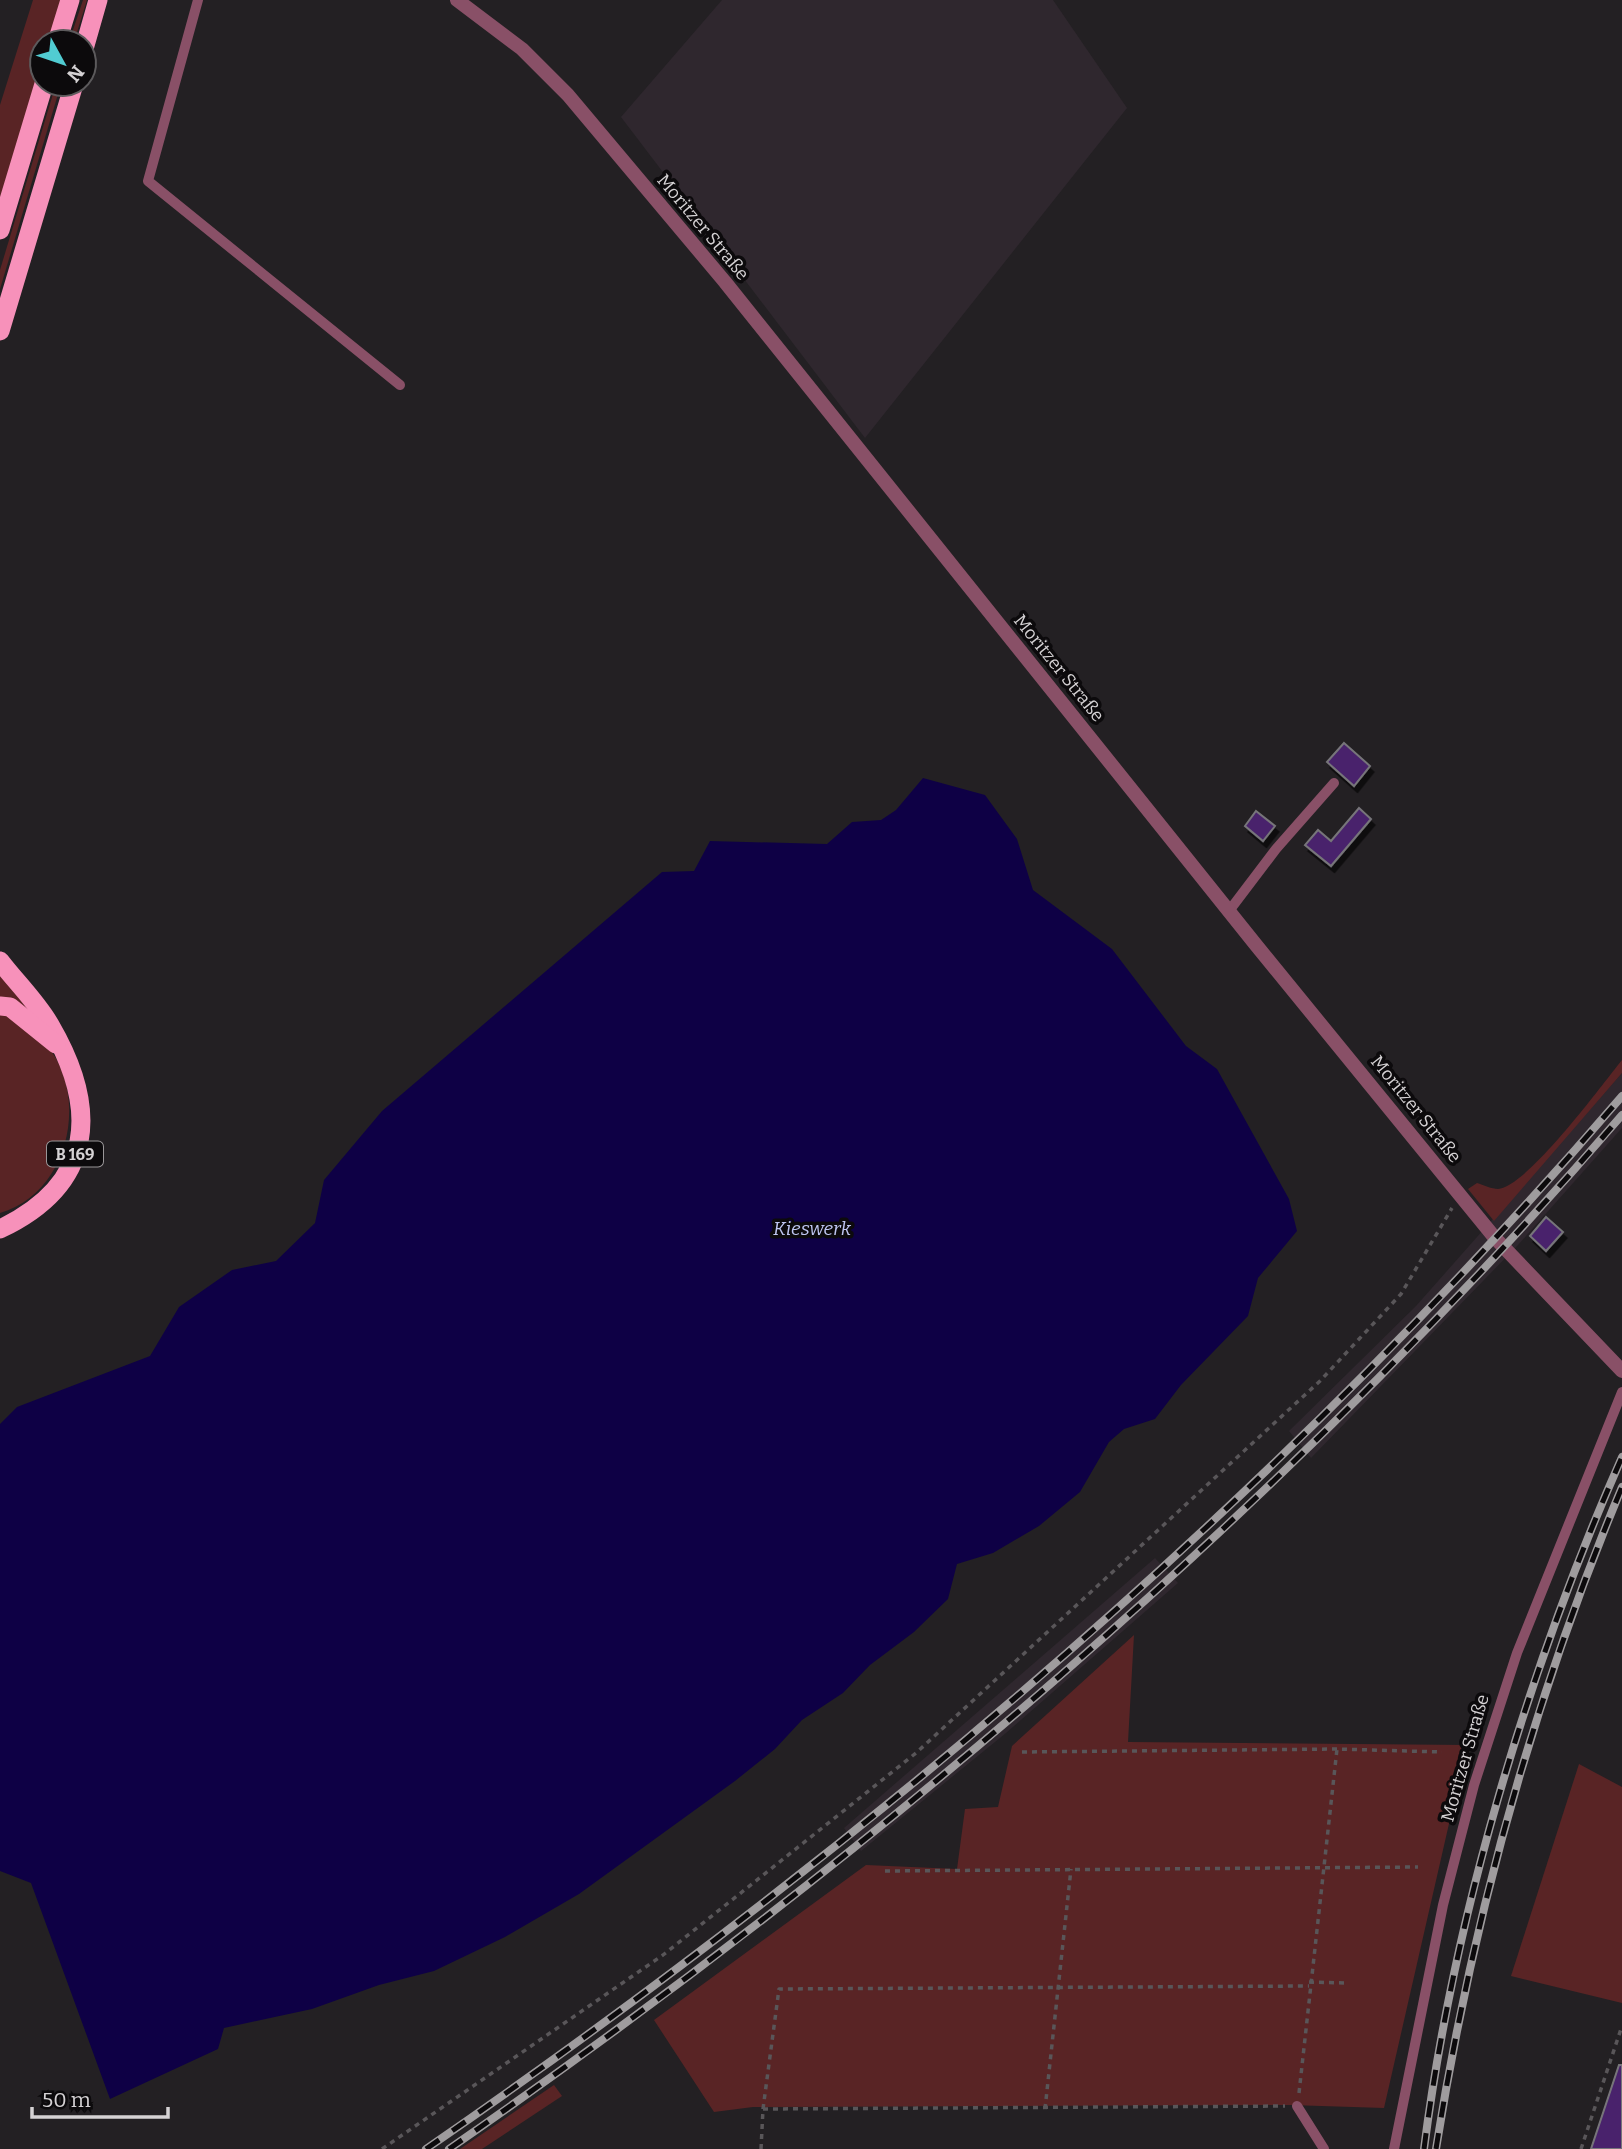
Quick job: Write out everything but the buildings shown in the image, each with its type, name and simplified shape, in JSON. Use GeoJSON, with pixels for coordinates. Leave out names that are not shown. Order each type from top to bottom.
{"type":"FeatureCollection","features":[{"type":"Feature","properties":{"kind":"highway"},"geometry":{"type":"LineString","coordinates":[[61,28],[70,0]]}},
{"type":"Feature","properties":{"kind":"highway"},"geometry":{"type":"LineString","coordinates":[[90,28],[99,0]]}},
{"type":"Feature","properties":{"kind":"highway"},"geometry":{"type":"LineString","coordinates":[[0,230],[40,98]]}},
{"type":"Feature","properties":{"kind":"highway"},"geometry":{"type":"LineString","coordinates":[[0,331],[70,98]]}},
{"type":"Feature","properties":{"kind":"highway","name":"B 169"},"geometry":{"type":"LineString","coordinates":[[0,961],[49,1023],[68,1059],[80,1098],[80,1142],[61,1185],[32,1214],[0,1229]]}},
{"type":"Feature","properties":{"kind":"highway","name":"B 169"},"geometry":{"type":"LineString","coordinates":[[0,1006],[10,1007],[61,1048]]}},
{"type":"Feature","properties":{"kind":"street","name":"Moritzer Straße"},"geometry":{"type":"LineString","coordinates":[[457,0],[522,49],[568,95],[725,282],[1459,1194],[1503,1246],[1622,1371]]}},
{"type":"Feature","properties":{"kind":"lane"},"geometry":{"type":"LineString","coordinates":[[198,0],[148,181],[400,385]]}},
{"type":"Feature","properties":{"kind":"lane"},"geometry":{"type":"LineString","coordinates":[[1229,911],[1276,849],[1334,783]]}},
{"type":"Feature","properties":{"kind":"lane","name":"Moritzer Straße"},"geometry":{"type":"LineString","coordinates":[[1394,2149],[1443,1905],[1474,1785],[1517,1653],[1622,1392]]}},
{"type":"Feature","properties":{"kind":"lane"},"geometry":{"type":"LineString","coordinates":[[1297,2106],[1324,2149]]}},
{"type":"Feature","properties":{"kind":"path"},"geometry":{"type":"LineString","coordinates":[[382,2149],[663,1955],[916,1753],[1321,1381],[1401,1294],[1437,1237],[1459,1194]]}},
{"type":"Feature","properties":{"kind":"path"},"geometry":{"type":"LineString","coordinates":[[763,2109],[1297,2106],[1337,1749]]}},
{"type":"Feature","properties":{"kind":"path"},"geometry":{"type":"LineString","coordinates":[[1022,1752],[1337,1749],[1442,1752]]}},
{"type":"Feature","properties":{"kind":"path"},"geometry":{"type":"LineString","coordinates":[[885,1871],[1418,1867]]}},
{"type":"Feature","properties":{"kind":"path"},"geometry":{"type":"LineString","coordinates":[[1045,2109],[1071,1869]]}},
{"type":"Feature","properties":{"kind":"path"},"geometry":{"type":"LineString","coordinates":[[761,2149],[763,2109],[779,1989],[1348,1983]]}},
{"type":"Feature","properties":{"kind":"path"},"geometry":{"type":"LineString","coordinates":[[1581,2149],[1622,2026]]}},
{"type":"Feature","properties":{"kind":"shaded area"},"geometry":{"type":"Polygon","coordinates":[[[33,0],[61,0],[52,28],[28,28],[28,98],[31,98],[0,199],[0,105],[33,0]]]}},
{"type":"Feature","properties":{"kind":"shaded area"},"geometry":{"type":"Polygon","coordinates":[[[83,0],[87,0],[78,28],[74,28],[83,0]]]}},
{"type":"Feature","properties":{"kind":"shaded area"},"geometry":{"type":"Polygon","coordinates":[[[722,0],[1053,0],[1127,108],[865,438],[621,117],[722,0]]]}},
{"type":"Feature","properties":{"kind":"shaded area"},"geometry":{"type":"Polygon","coordinates":[[[52,98],[57,98],[0,289],[0,270],[52,98]]]}},
{"type":"Feature","properties":{"kind":"shaded area"},"geometry":{"type":"Polygon","coordinates":[[[0,974],[32,1011],[0,998],[0,974]]]}},
{"type":"Feature","properties":{"kind":"shaded area"},"geometry":{"type":"Polygon","coordinates":[[[0,1012],[30,1030],[45,1043],[59,1064],[67,1089],[69,1115],[66,1140],[57,1165],[43,1186],[24,1202],[0,1213],[0,1012]]]}},
{"type":"Feature","properties":{"kind":"shaded area"},"geometry":{"type":"Polygon","coordinates":[[[1622,1060],[1622,1073],[1494,1221],[1468,1189],[1477,1183],[1498,1189],[1511,1184],[1527,1171],[1563,1133],[1622,1060]]]}},
{"type":"Feature","properties":{"kind":"shaded area"},"geometry":{"type":"Polygon","coordinates":[[[1622,1073],[1622,1128],[1518,1245],[1311,1458],[1289,1431],[1416,1306],[1622,1073]]]}},
{"type":"Feature","properties":{"kind":"shaded area"},"geometry":{"type":"Polygon","coordinates":[[[1155,1558],[1178,1583],[1006,1733],[861,1851],[844,1828],[1155,1558]]]}},
{"type":"Feature","properties":{"kind":"shaded area"},"geometry":{"type":"Polygon","coordinates":[[[1134,1635],[1128,1742],[1467,1745],[1384,2108],[1290,2105],[753,2107],[714,2112],[654,2020],[866,1865],[957,1869],[965,1809],[998,1807],[1012,1746],[1134,1635]]]}},
{"type":"Feature","properties":{"kind":"shaded area"},"geometry":{"type":"Polygon","coordinates":[[[1579,1764],[1622,1787],[1622,2003],[1511,1976],[1579,1764]]]}},
{"type":"Feature","properties":{"kind":"shaded area"},"geometry":{"type":"Polygon","coordinates":[[[554,2085],[562,2096],[482,2149],[460,2149],[554,2085]]]}},
{"type":"Feature","properties":{"kind":"water","name":"Kieswerk"},"geometry":{"type":"Polygon","coordinates":[[[923,778],[985,795],[1017,839],[1033,890],[1112,949],[1186,1046],[1217,1069],[1289,1199],[1297,1231],[1258,1278],[1248,1316],[1181,1385],[1155,1419],[1124,1429],[1109,1442],[1080,1492],[1039,1526],[993,1553],[957,1564],[948,1599],[914,1632],[870,1665],[843,1693],[802,1720],[775,1749],[735,1781],[579,1894],[505,1937],[434,1971],[379,1985],[312,2009],[224,2028],[218,2049],[110,2099],[31,1883],[0,1871],[0,1424],[17,1407],[150,1356],[179,1307],[232,1270],[276,1261],[315,1223],[324,1180],[382,1111],[662,872],[694,871],[710,841],[827,844],[852,822],[881,820],[896,810],[923,778]]]}},
{"type":"Feature","properties":{"kind":"railway"},"geometry":{"type":"LineString","coordinates":[[426,2149],[589,2034],[749,1914],[905,1790],[1058,1661],[1207,1527],[1350,1388],[1489,1245],[1622,1096]]}},
{"type":"Feature","properties":{"kind":"railway"},"geometry":{"type":"LineString","coordinates":[[449,2149],[608,2036],[764,1918],[918,1796],[1068,1669],[1214,1537],[1356,1401],[1492,1260],[1622,1115]]}},
{"type":"Feature","properties":{"kind":"railway"},"geometry":{"type":"LineString","coordinates":[[1424,2149],[1454,1973],[1499,1796],[1555,1623],[1622,1457]]}},
{"type":"Feature","properties":{"kind":"railway"},"geometry":{"type":"LineString","coordinates":[[1436,2149],[1468,1979],[1509,1812],[1560,1648],[1622,1487]]}}]}
